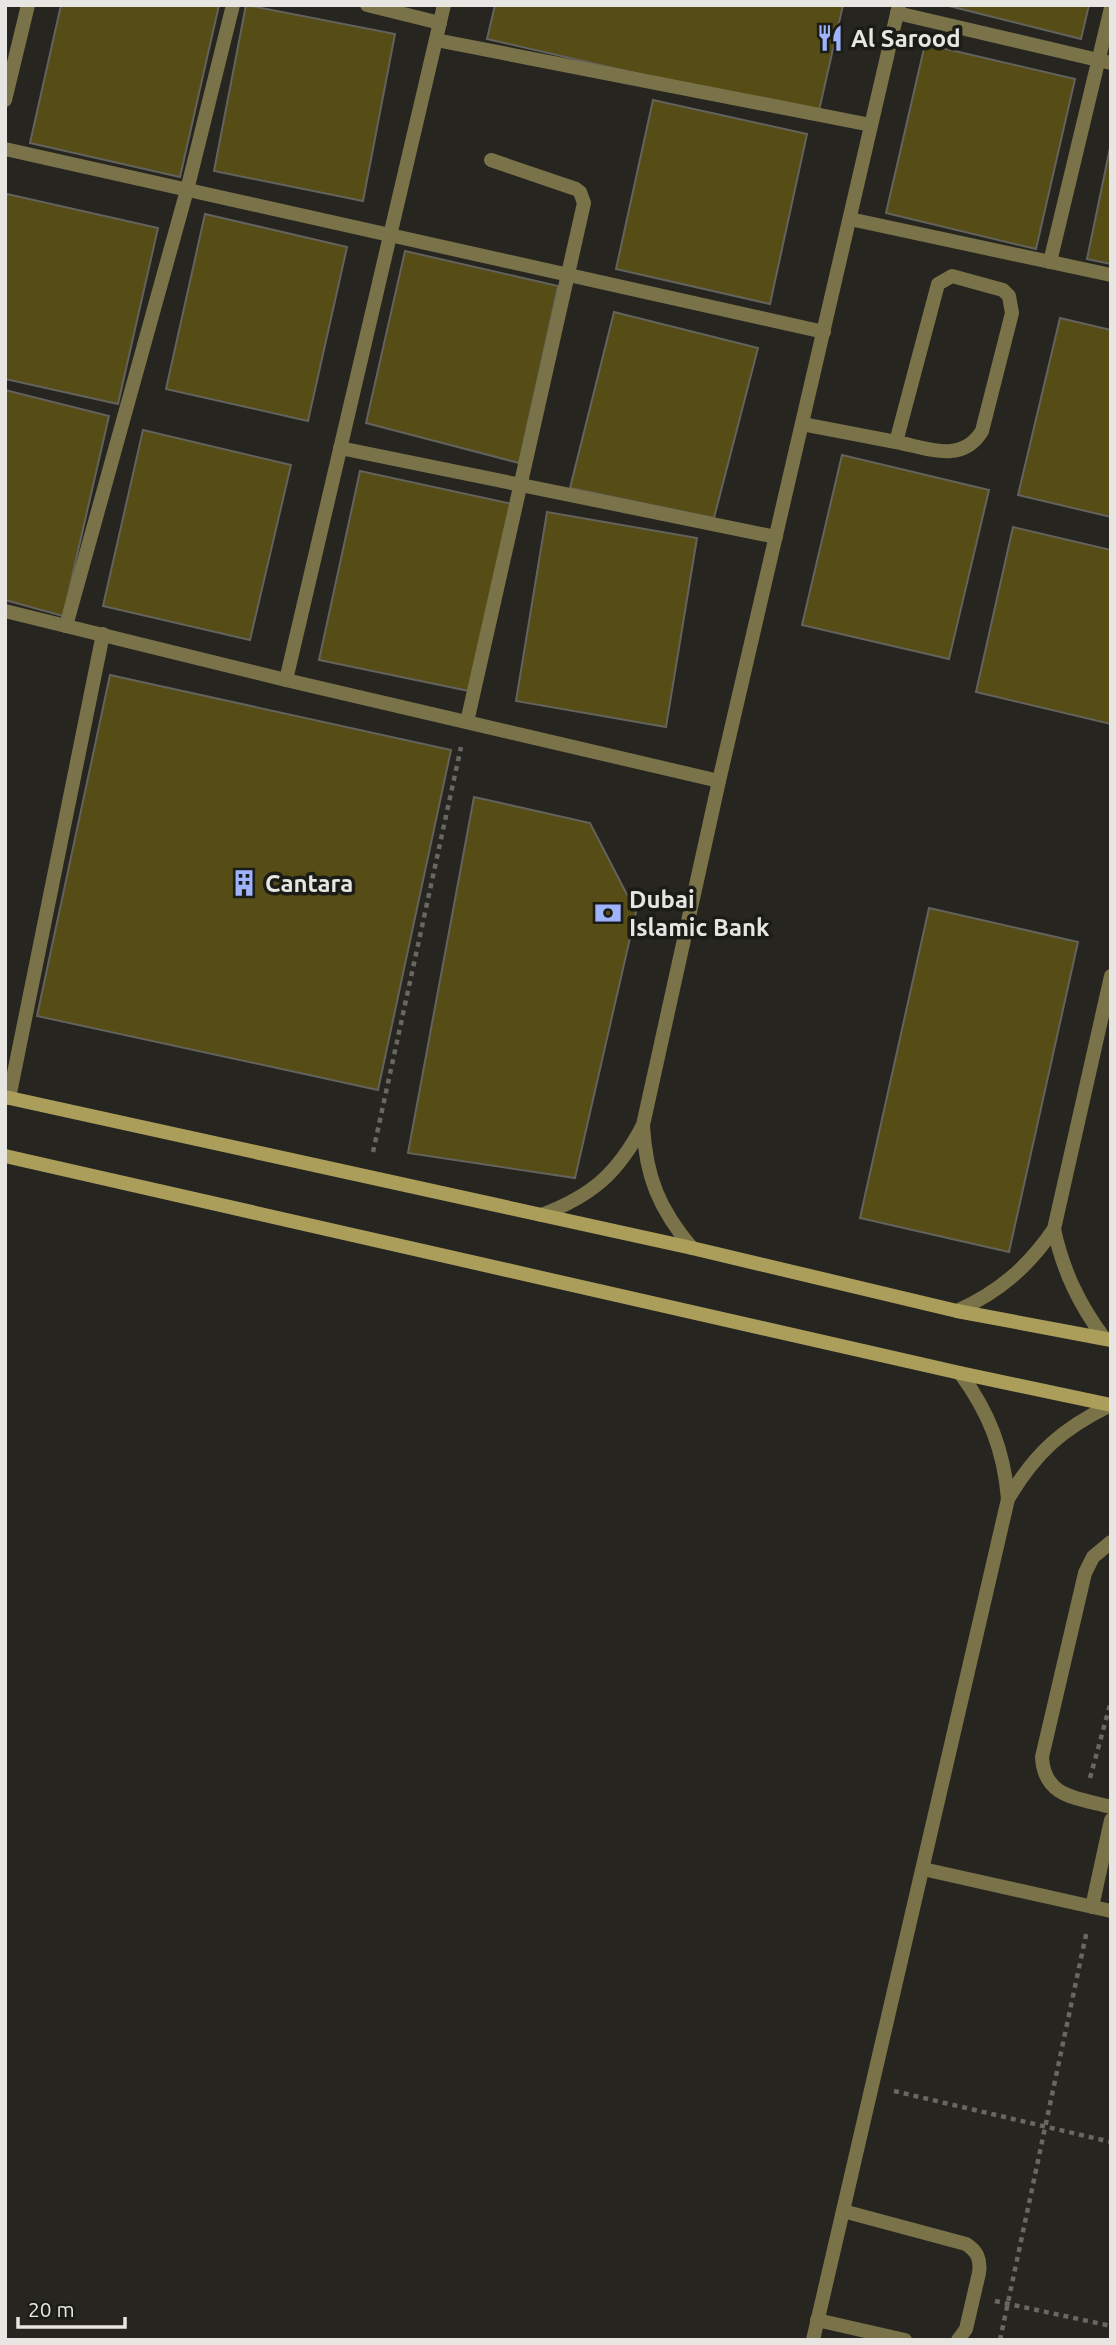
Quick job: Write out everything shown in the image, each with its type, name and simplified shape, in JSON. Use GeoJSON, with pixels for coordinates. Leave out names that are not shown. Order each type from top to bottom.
{"type":"FeatureCollection","features":[{"type":"Feature","properties":{"kind":"main road"},"geometry":{"type":"LineString","coordinates":[[7,1097],[692,1248],[957,1311],[1107,1339]]}},
{"type":"Feature","properties":{"kind":"main road"},"geometry":{"type":"LineString","coordinates":[[5,1156],[1111,1405]]}},
{"type":"Feature","properties":{"kind":"street"},"geometry":{"type":"LineString","coordinates":[[5,100],[28,5]]}},
{"type":"Feature","properties":{"kind":"street"},"geometry":{"type":"LineString","coordinates":[[66,626],[187,190],[233,5]]}},
{"type":"Feature","properties":{"kind":"street"},"geometry":{"type":"LineString","coordinates":[[367,5],[440,23]]}},
{"type":"Feature","properties":{"kind":"street"},"geometry":{"type":"LineString","coordinates":[[286,680],[444,5]]}},
{"type":"Feature","properties":{"kind":"street"},"geometry":{"type":"LineString","coordinates":[[1050,262],[1104,62],[1111,8]]}},
{"type":"Feature","properties":{"kind":"street"},"geometry":{"type":"LineString","coordinates":[[541,1215],[568,1205],[592,1190],[612,1172],[630,1150],[643,1125],[719,781],[898,9],[1104,62]]}},
{"type":"Feature","properties":{"kind":"street"},"geometry":{"type":"LineString","coordinates":[[436,40],[871,125]]}},
{"type":"Feature","properties":{"kind":"street"},"geometry":{"type":"LineString","coordinates":[[5,149],[824,332]]}},
{"type":"Feature","properties":{"kind":"street"},"geometry":{"type":"LineString","coordinates":[[467,722],[583,208],[580,192],[491,160]]}},
{"type":"Feature","properties":{"kind":"street"},"geometry":{"type":"LineString","coordinates":[[850,219],[1111,275]]}},
{"type":"Feature","properties":{"kind":"street"},"geometry":{"type":"LineString","coordinates":[[802,424],[947,452],[968,447],[982,431],[1012,313],[1009,296],[1003,290],[952,276],[939,284],[896,442]]}},
{"type":"Feature","properties":{"kind":"street"},"geometry":{"type":"LineString","coordinates":[[340,448],[776,537]]}},
{"type":"Feature","properties":{"kind":"street"},"geometry":{"type":"LineString","coordinates":[[5,611],[719,781]]}},
{"type":"Feature","properties":{"kind":"street"},"geometry":{"type":"LineString","coordinates":[[7,1097],[103,634]]}},
{"type":"Feature","properties":{"kind":"street"},"geometry":{"type":"LineString","coordinates":[[957,1311],[1002,1287],[1039,1251],[1054,1229],[1111,976]]}},
{"type":"Feature","properties":{"kind":"street"},"geometry":{"type":"LineString","coordinates":[[643,1125],[647,1165],[660,1203],[674,1227],[692,1248]]}},
{"type":"Feature","properties":{"kind":"street"},"geometry":{"type":"LineString","coordinates":[[1054,1229],[1059,1253],[1077,1298],[1107,1339]]}},
{"type":"Feature","properties":{"kind":"street"},"geometry":{"type":"LineString","coordinates":[[813,2340],[1008,1499],[1006,1471],[999,1445],[976,1395],[960,1373]]}},
{"type":"Feature","properties":{"kind":"street"},"geometry":{"type":"LineString","coordinates":[[1008,1499],[1041,1452],[1070,1428],[1111,1405]]}},
{"type":"Feature","properties":{"kind":"street"},"geometry":{"type":"LineString","coordinates":[[1111,1542],[1093,1558],[1085,1573],[1042,1757],[1043,1769],[1055,1789],[1066,1796],[1111,1807]]}},
{"type":"Feature","properties":{"kind":"street"},"geometry":{"type":"LineString","coordinates":[[1092,1907],[1111,1820]]}},
{"type":"Feature","properties":{"kind":"street"},"geometry":{"type":"LineString","coordinates":[[923,1869],[1111,1911]]}},
{"type":"Feature","properties":{"kind":"street"},"geometry":{"type":"LineString","coordinates":[[843,2211],[966,2244],[978,2256],[981,2264],[974,2297],[966,2329],[958,2340]]}},
{"type":"Feature","properties":{"kind":"street"},"geometry":{"type":"LineString","coordinates":[[817,2320],[905,2340]]}},
{"type":"Feature","properties":{"kind":"path"},"geometry":{"type":"LineString","coordinates":[[368,1177],[467,722]]}},
{"type":"Feature","properties":{"kind":"path"},"geometry":{"type":"LineString","coordinates":[[1084,1800],[1111,1701]]}},
{"type":"Feature","properties":{"kind":"path"},"geometry":{"type":"LineString","coordinates":[[1000,2340],[1092,1907]]}},
{"type":"Feature","properties":{"kind":"path"},"geometry":{"type":"LineString","coordinates":[[873,2086],[1111,2142]]}},
{"type":"Feature","properties":{"kind":"path"},"geometry":{"type":"LineString","coordinates":[[974,2297],[1111,2326]]}},
{"type":"Feature","properties":{"kind":"building"},"geometry":{"type":"Polygon","coordinates":[[[61,5],[219,5],[180,177],[30,143],[61,5]]]}},
{"type":"Feature","properties":{"kind":"building"},"geometry":{"type":"Polygon","coordinates":[[[246,5],[395,34],[363,201],[214,171],[246,5]]]}},
{"type":"Feature","properties":{"kind":"building"},"geometry":{"type":"Polygon","coordinates":[[[495,5],[843,5],[818,115],[487,39],[495,5]]]}},
{"type":"Feature","properties":{"kind":"building"},"geometry":{"type":"Polygon","coordinates":[[[945,5],[1089,5],[1081,39],[945,5]]]}},
{"type":"Feature","properties":{"kind":"building"},"geometry":{"type":"Polygon","coordinates":[[[925,44],[1075,79],[1036,249],[886,213],[925,44]]]}},
{"type":"Feature","properties":{"kind":"building"},"geometry":{"type":"Polygon","coordinates":[[[653,100],[807,134],[770,304],[616,269],[653,100]]]}},
{"type":"Feature","properties":{"kind":"building"},"geometry":{"type":"Polygon","coordinates":[[[1111,143],[1111,264],[1087,259],[1111,143]]]}},
{"type":"Feature","properties":{"kind":"building"},"geometry":{"type":"Polygon","coordinates":[[[7,194],[158,228],[118,404],[5,379],[7,194]]]}},
{"type":"Feature","properties":{"kind":"building"},"geometry":{"type":"Polygon","coordinates":[[[205,214],[347,247],[308,421],[166,389],[205,214]]]}},
{"type":"Feature","properties":{"kind":"building"},"geometry":{"type":"Polygon","coordinates":[[[405,251],[558,286],[519,463],[366,423],[405,251]]]}},
{"type":"Feature","properties":{"kind":"building"},"geometry":{"type":"Polygon","coordinates":[[[614,312],[758,348],[714,518],[570,488],[614,312]]]}},
{"type":"Feature","properties":{"kind":"building"},"geometry":{"type":"Polygon","coordinates":[[[1060,318],[1111,330],[1111,517],[1018,495],[1060,318]]]}},
{"type":"Feature","properties":{"kind":"building"},"geometry":{"type":"Polygon","coordinates":[[[5,390],[109,416],[63,616],[5,600],[5,390]]]}},
{"type":"Feature","properties":{"kind":"building"},"geometry":{"type":"Polygon","coordinates":[[[143,430],[291,465],[250,640],[103,606],[143,430]]]}},
{"type":"Feature","properties":{"kind":"building"},"geometry":{"type":"Polygon","coordinates":[[[842,455],[989,490],[949,659],[802,625],[842,455]]]}},
{"type":"Feature","properties":{"kind":"building"},"geometry":{"type":"Polygon","coordinates":[[[360,471],[512,504],[469,691],[319,660],[360,471]]]}},
{"type":"Feature","properties":{"kind":"building"},"geometry":{"type":"Polygon","coordinates":[[[547,512],[697,538],[666,727],[516,701],[547,512]]]}},
{"type":"Feature","properties":{"kind":"building"},"geometry":{"type":"Polygon","coordinates":[[[1013,527],[1111,550],[1111,724],[976,692],[1013,527]]]}},
{"type":"Feature","properties":{"kind":"building","name":"Cantara"},"geometry":{"type":"Polygon","coordinates":[[[110,675],[451,750],[378,1090],[37,1016],[110,675]]]}},
{"type":"Feature","properties":{"kind":"building"},"geometry":{"type":"Polygon","coordinates":[[[474,797],[590,823],[636,912],[575,1178],[408,1153],[474,797]]]}},
{"type":"Feature","properties":{"kind":"building"},"geometry":{"type":"Polygon","coordinates":[[[929,908],[1078,942],[1009,1252],[860,1218],[929,908]]]}},
{"type":"Feature","properties":{"kind":"place","name":"Al Sarood"},"geometry":{"type":"Point","coordinates":[830,38]}},
{"type":"Feature","properties":{"kind":"place","name":"Cantara"},"geometry":{"type":"Point","coordinates":[244,883]}},
{"type":"Feature","properties":{"kind":"place","name":"Dubai Islamic Bank"},"geometry":{"type":"Point","coordinates":[608,913]}}]}
